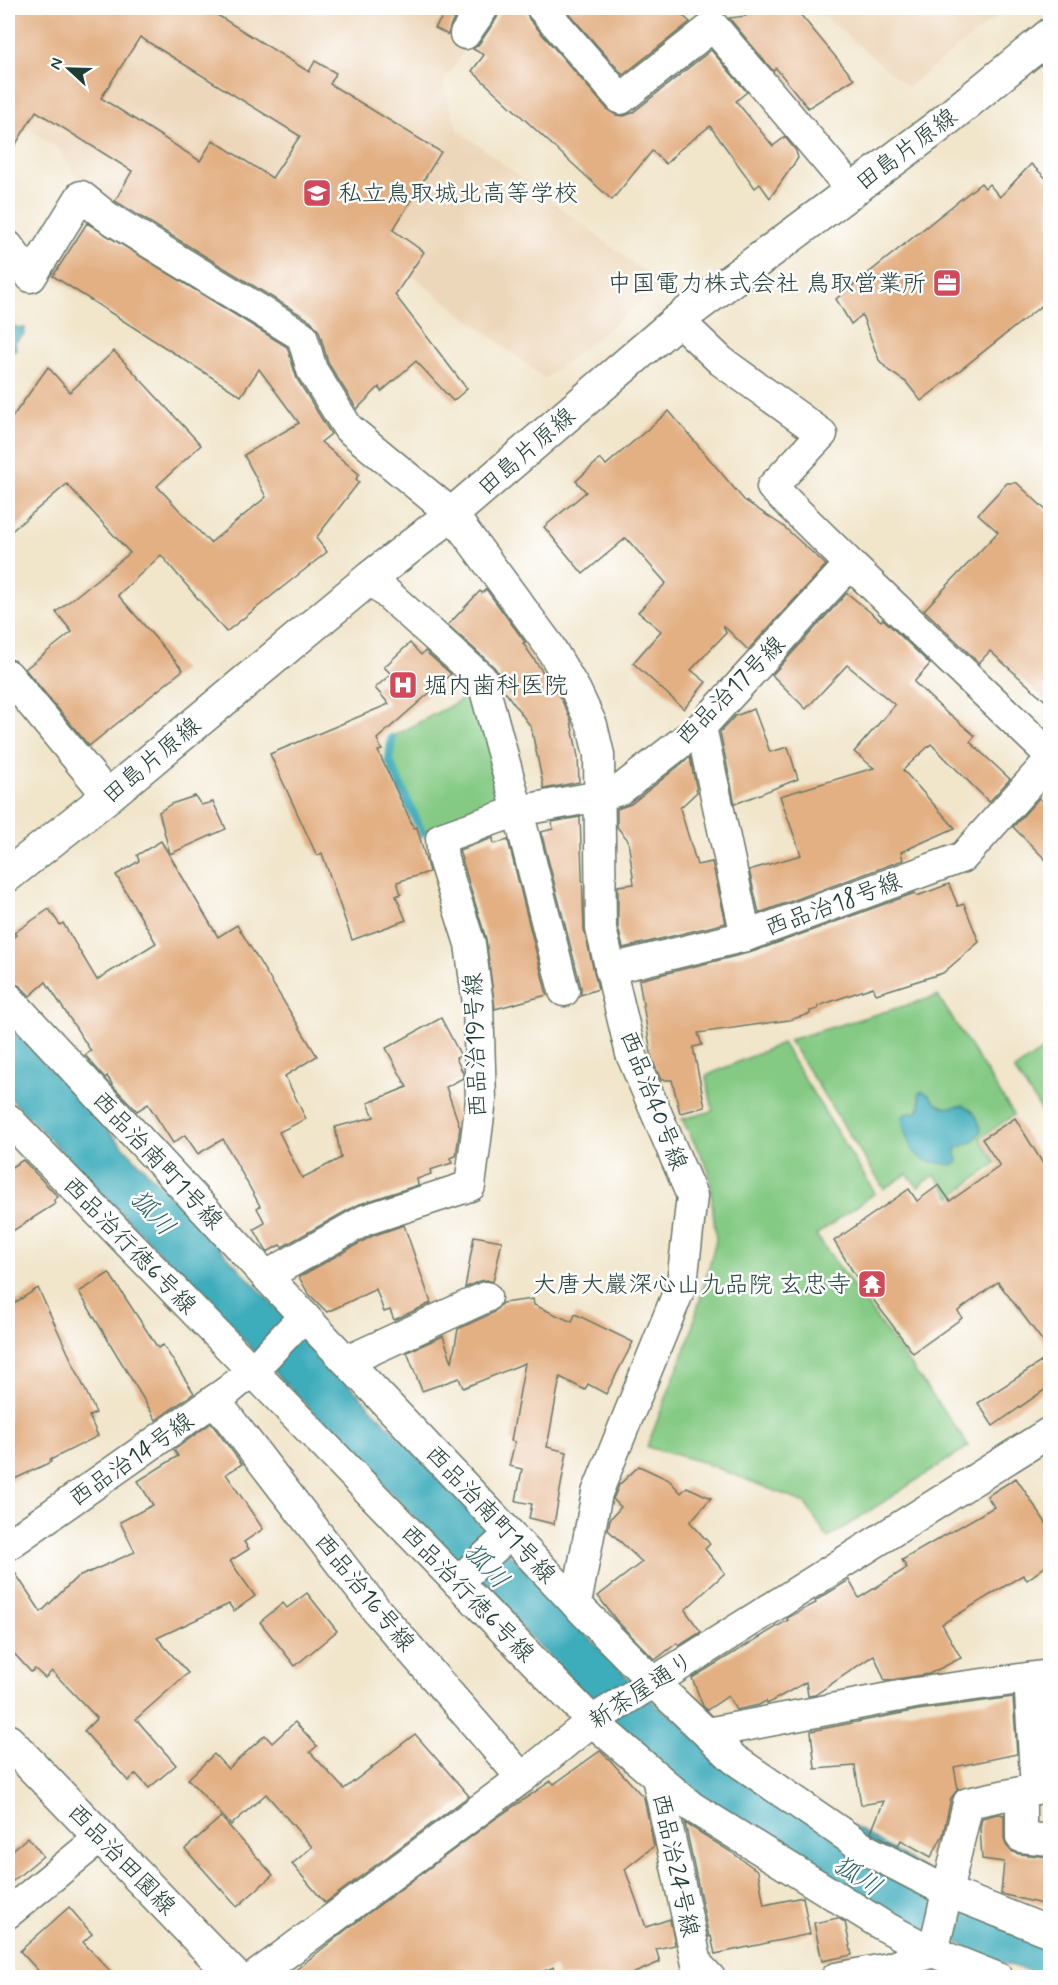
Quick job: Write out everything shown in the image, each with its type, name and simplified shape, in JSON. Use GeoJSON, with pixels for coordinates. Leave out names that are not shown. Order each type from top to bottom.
{"type":"FeatureCollection","features":[{"type":"Feature","properties":{"kind":"main road","name":"田島片原線"},"geometry":{"type":"LineString","coordinates":[[8,874],[108,796],[370,578],[452,514],[678,320],[936,128],[1050,35]]}},
{"type":"Feature","properties":{"kind":"main road","name":"西品治田園線"},"geometry":{"type":"LineString","coordinates":[[8,1741],[236,1977]]}},
{"type":"Feature","properties":{"kind":"street"},"geometry":{"type":"LineString","coordinates":[[465,34],[483,8]]}},
{"type":"Feature","properties":{"kind":"street"},"geometry":{"type":"LineString","coordinates":[[542,8],[621,99],[705,17],[852,190]]}},
{"type":"Feature","properties":{"kind":"street","name":"西品治40号線"},"geometry":{"type":"LineString","coordinates":[[8,246],[31,277],[81,196],[106,216],[302,336],[312,370],[348,429],[452,514],[548,644],[576,691],[592,725],[599,755],[601,929],[631,1054],[692,1196],[682,1283],[597,1493],[576,1604]]}},
{"type":"Feature","properties":{"kind":"street"},"geometry":{"type":"LineString","coordinates":[[678,320],[722,361],[822,434],[772,487],[850,564]]}},
{"type":"Feature","properties":{"kind":"street","name":"西品治17号線"},"geometry":{"type":"LineString","coordinates":[[518,811],[600,796],[620,790],[701,727],[850,564]]}},
{"type":"Feature","properties":{"kind":"street","name":"西品治18号線"},"geometry":{"type":"LineString","coordinates":[[701,727],[746,936],[963,857],[1050,758],[850,564]]}},
{"type":"Feature","properties":{"kind":"street"},"geometry":{"type":"LineString","coordinates":[[370,578],[482,679],[564,991]]}},
{"type":"Feature","properties":{"kind":"street"},"geometry":{"type":"LineString","coordinates":[[8,675],[108,796]]}},
{"type":"Feature","properties":{"kind":"street","name":"西品治19号線"},"geometry":{"type":"LineString","coordinates":[[266,1276],[365,1220],[470,1186],[481,1100],[478,1004],[470,944],[443,859],[441,838],[518,811]]}},
{"type":"Feature","properties":{"kind":"street"},"geometry":{"type":"LineString","coordinates":[[610,969],[746,936]]}},
{"type":"Feature","properties":{"kind":"street","name":"西品治南町1号線"},"geometry":{"type":"LineString","coordinates":[[8,998],[266,1276],[301,1320],[346,1361],[576,1604],[734,1759],[866,1849],[948,1895],[1050,1932]]}},
{"type":"Feature","properties":{"kind":"street","name":"西品治行徳6号線"},"geometry":{"type":"LineString","coordinates":[[8,1119],[256,1367],[457,1582],[592,1721],[692,1807],[882,1925],[934,1946],[998,1977]]}},
{"type":"Feature","properties":{"kind":"street"},"geometry":{"type":"LineString","coordinates":[[346,1361],[486,1297]]}},
{"type":"Feature","properties":{"kind":"street","name":"西品治14号線"},"geometry":{"type":"LineString","coordinates":[[8,1545],[215,1400],[256,1367],[301,1320]]}},
{"type":"Feature","properties":{"kind":"street","name":"西品治16号線"},"geometry":{"type":"LineString","coordinates":[[215,1400],[377,1611],[522,1778]]}},
{"type":"Feature","properties":{"kind":"street","name":"新茶屋通り"},"geometry":{"type":"LineString","coordinates":[[253,1977],[522,1778],[592,1721],[652,1681],[1050,1432]]}},
{"type":"Feature","properties":{"kind":"street"},"geometry":{"type":"LineString","coordinates":[[457,1582],[510,1534]]}},
{"type":"Feature","properties":{"kind":"street"},"geometry":{"type":"LineString","coordinates":[[707,1733],[915,1693],[1040,1676],[1036,1789],[1021,1838],[1050,1840]]}},
{"type":"Feature","properties":{"kind":"street","name":"西品治24号線"},"geometry":{"type":"LineString","coordinates":[[657,1777],[697,1964],[704,1976]]}},
{"type":"Feature","properties":{"kind":"street"},"geometry":{"type":"LineString","coordinates":[[836,1977],[889,1968],[934,1946],[948,1895],[968,1803],[1036,1789]]}},
{"type":"Feature","properties":{"kind":"street"},"geometry":{"type":"LineString","coordinates":[[8,1913],[101,1837]]}},
{"type":"Feature","properties":{"kind":"shaded area","name":"私立鳥取城北高等学校"},"geometry":{"type":"Polygon","coordinates":[[[8,8],[473,8],[457,32],[464,51],[443,84],[457,129],[663,285],[545,379],[382,252],[319,333],[108,211],[109,205],[78,180],[58,148],[8,115],[8,8]]]}},
{"type":"Feature","properties":{"kind":"shaded area"},"geometry":{"type":"Polygon","coordinates":[[[814,8],[1008,8],[908,87],[814,8]]]}},
{"type":"Feature","properties":{"kind":"green space"},"geometry":{"type":"Polygon","coordinates":[[[476,692],[504,805],[501,810],[423,833],[392,760],[395,735],[476,692]]]}},
{"type":"Feature","properties":{"kind":"green space"},"geometry":{"type":"Polygon","coordinates":[[[938,996],[1014,1115],[980,1138],[996,1163],[951,1197],[935,1175],[918,1187],[907,1174],[884,1189],[789,1040],[938,996]]]}},
{"type":"Feature","properties":{"kind":"green space"},"geometry":{"type":"Polygon","coordinates":[[[782,1043],[875,1193],[816,1235],[969,1446],[828,1538],[805,1503],[702,1462],[647,1447],[690,1336],[716,1240],[709,1171],[682,1119],[713,1111],[706,1076],[782,1043]]]}},
{"type":"Feature","properties":{"kind":"green space"},"geometry":{"type":"Polygon","coordinates":[[[1050,1045],[1050,1123],[1014,1070],[1050,1045]]]}},
{"type":"Feature","properties":{"kind":"water"},"geometry":{"type":"Polygon","coordinates":[[[8,316],[14,326],[25,328],[24,334],[15,342],[16,350],[8,356],[8,316]]]}},
{"type":"Feature","properties":{"kind":"water","name":"狐川"},"geometry":{"type":"Polygon","coordinates":[[[8,1025],[620,1670],[664,1712],[1050,1945],[1050,1977],[1000,1962],[883,1909],[760,1837],[687,1785],[643,1748],[644,1745],[590,1699],[8,1096],[8,1025]]]}},
{"type":"Feature","properties":{"kind":"water"},"geometry":{"type":"Polygon","coordinates":[[[922,1091],[941,1106],[964,1105],[974,1113],[977,1119],[981,1131],[973,1142],[957,1148],[958,1161],[956,1164],[949,1165],[922,1159],[909,1144],[902,1117],[905,1114],[917,1112],[920,1106],[919,1093],[922,1091]]]}},
{"type":"Feature","properties":{"kind":"building"},"geometry":{"type":"Polygon","coordinates":[[[8,8],[206,8],[309,72],[315,61],[336,73],[330,84],[441,152],[393,230],[424,252],[395,295],[467,389],[453,401],[416,361],[381,392],[379,387],[357,409],[328,363],[319,331],[311,321],[115,201],[132,171],[36,111],[8,157],[8,8]],[[140,37],[101,98],[200,161],[213,140],[272,178],[300,136],[140,37]]]}},
{"type":"Feature","properties":{"kind":"building"},"geometry":{"type":"Polygon","coordinates":[[[448,8],[462,8],[451,24],[448,35],[435,28],[448,8]]]}},
{"type":"Feature","properties":{"kind":"building"},"geometry":{"type":"Polygon","coordinates":[[[500,8],[525,8],[529,19],[608,110],[616,115],[624,116],[632,113],[711,50],[747,92],[736,101],[773,146],[785,137],[796,151],[798,158],[770,198],[760,184],[755,188],[710,126],[678,151],[666,164],[652,151],[612,200],[472,71],[484,55],[473,49],[497,18],[500,8]]]}},
{"type":"Feature","properties":{"kind":"building"},"geometry":{"type":"Polygon","coordinates":[[[564,8],[674,8],[690,22],[623,75],[564,8]]]}},
{"type":"Feature","properties":{"kind":"building"},"geometry":{"type":"Polygon","coordinates":[[[742,8],[795,8],[854,79],[808,108],[776,68],[773,71],[729,18],[746,16],[742,8]]]}},
{"type":"Feature","properties":{"kind":"building"},"geometry":{"type":"Polygon","coordinates":[[[1031,164],[1050,182],[1050,299],[921,401],[906,382],[889,371],[879,360],[862,315],[851,324],[836,299],[981,183],[985,188],[989,184],[1000,197],[1031,164]]]}},
{"type":"Feature","properties":{"kind":"building"},"geometry":{"type":"Polygon","coordinates":[[[87,223],[287,347],[297,379],[331,434],[321,442],[359,474],[356,479],[359,482],[316,538],[327,552],[226,632],[161,555],[118,595],[183,670],[89,746],[25,669],[72,632],[56,612],[130,553],[67,484],[8,534],[8,423],[48,367],[70,392],[114,351],[201,445],[157,486],[210,543],[266,497],[244,455],[299,423],[259,369],[241,396],[53,276],[87,223]]]}},
{"type":"Feature","properties":{"kind":"building"},"geometry":{"type":"Polygon","coordinates":[[[669,411],[744,500],[783,526],[826,565],[748,650],[723,625],[726,633],[691,670],[706,682],[684,709],[633,663],[661,631],[638,612],[666,583],[626,538],[583,574],[544,527],[586,492],[576,481],[600,459],[606,465],[669,411]]]}},
{"type":"Feature","properties":{"kind":"building"},"geometry":{"type":"Polygon","coordinates":[[[1007,483],[1017,483],[1050,514],[1050,705],[990,651],[979,663],[924,610],[998,532],[978,514],[1007,483]]]}},
{"type":"Feature","properties":{"kind":"building"},"geometry":{"type":"Polygon","coordinates":[[[486,589],[525,642],[523,643],[561,699],[571,721],[578,757],[579,782],[544,789],[531,727],[503,689],[499,674],[494,667],[448,625],[480,591],[482,593],[486,589]]]}},
{"type":"Feature","properties":{"kind":"building"},"geometry":{"type":"Polygon","coordinates":[[[847,593],[881,621],[883,619],[930,664],[914,682],[975,736],[970,742],[1010,779],[989,802],[931,744],[903,770],[955,828],[901,852],[903,860],[759,913],[749,870],[801,855],[780,796],[874,768],[854,752],[895,705],[847,665],[806,709],[772,675],[847,593]]]}},
{"type":"Feature","properties":{"kind":"building"},"geometry":{"type":"Polygon","coordinates":[[[410,643],[421,655],[425,651],[451,674],[377,739],[382,750],[378,751],[414,828],[417,827],[429,872],[397,882],[401,894],[396,896],[406,920],[352,940],[322,853],[317,856],[270,754],[389,704],[375,688],[391,674],[384,667],[410,643]]]}},
{"type":"Feature","properties":{"kind":"building"},"geometry":{"type":"Polygon","coordinates":[[[754,709],[770,752],[788,747],[798,779],[735,804],[720,732],[735,716],[754,709]]]}},
{"type":"Feature","properties":{"kind":"building"},"geometry":{"type":"Polygon","coordinates":[[[690,757],[697,792],[680,808],[697,865],[712,862],[726,923],[623,948],[618,927],[618,886],[634,884],[628,840],[617,827],[617,809],[631,804],[690,757]]]}},
{"type":"Feature","properties":{"kind":"building"},"geometry":{"type":"Polygon","coordinates":[[[195,796],[201,805],[213,802],[226,829],[170,854],[159,812],[171,804],[195,796]]]}},
{"type":"Feature","properties":{"kind":"building"},"geometry":{"type":"Polygon","coordinates":[[[1039,798],[1050,809],[1050,864],[1013,827],[1039,798]]]}},
{"type":"Feature","properties":{"kind":"building"},"geometry":{"type":"Polygon","coordinates":[[[580,817],[584,929],[598,989],[581,995],[581,987],[541,832],[553,829],[552,822],[580,817]]]}},
{"type":"Feature","properties":{"kind":"building"},"geometry":{"type":"Polygon","coordinates":[[[493,838],[494,844],[508,840],[547,995],[495,1009],[486,939],[459,850],[493,838]]]}},
{"type":"Feature","properties":{"kind":"building"},"geometry":{"type":"Polygon","coordinates":[[[161,841],[218,937],[237,925],[317,1056],[285,1076],[306,1119],[279,1132],[302,1178],[341,1158],[335,1127],[374,1117],[368,1103],[407,1087],[386,1048],[441,1018],[461,1056],[456,1058],[463,1073],[463,1078],[446,1087],[460,1127],[456,1156],[450,1158],[452,1163],[430,1170],[431,1174],[417,1179],[418,1185],[357,1205],[282,1247],[280,1245],[267,1252],[254,1229],[265,1223],[257,1208],[260,1206],[223,1139],[198,1154],[185,1135],[173,1143],[148,1104],[137,1111],[113,1086],[107,1076],[105,1078],[85,1055],[91,1051],[46,982],[30,996],[20,986],[9,981],[8,942],[16,935],[14,933],[49,909],[60,925],[63,923],[97,980],[156,943],[116,875],[139,861],[137,855],[161,841]]]}},
{"type":"Feature","properties":{"kind":"building"},"geometry":{"type":"Polygon","coordinates":[[[949,884],[958,906],[964,904],[979,942],[943,973],[876,994],[873,987],[818,1006],[818,1009],[810,1011],[810,1014],[789,1020],[698,1033],[702,1045],[693,1047],[705,1107],[680,1113],[672,1080],[661,1080],[652,1059],[639,980],[752,952],[915,893],[917,896],[949,884]]]}},
{"type":"Feature","properties":{"kind":"building"},"geometry":{"type":"Polygon","coordinates":[[[1015,1118],[1050,1175],[1050,1351],[998,1282],[958,1311],[962,1318],[913,1353],[855,1275],[834,1241],[909,1189],[917,1201],[939,1185],[950,1201],[1000,1166],[982,1139],[1015,1118]]]}},
{"type":"Feature","properties":{"kind":"building"},"geometry":{"type":"Polygon","coordinates":[[[23,1160],[58,1197],[54,1200],[55,1204],[8,1234],[8,1169],[23,1160]]]}},
{"type":"Feature","properties":{"kind":"building"},"geometry":{"type":"Polygon","coordinates":[[[404,1225],[431,1303],[394,1320],[390,1310],[384,1312],[376,1289],[327,1312],[308,1293],[299,1277],[372,1236],[404,1225]]]}},
{"type":"Feature","properties":{"kind":"building"},"geometry":{"type":"Polygon","coordinates":[[[474,1236],[502,1241],[493,1282],[479,1281],[465,1288],[474,1236]]]}},
{"type":"Feature","properties":{"kind":"building"},"geometry":{"type":"Polygon","coordinates":[[[109,1273],[158,1348],[163,1345],[194,1393],[156,1420],[79,1292],[109,1273]]]}},
{"type":"Feature","properties":{"kind":"building"},"geometry":{"type":"Polygon","coordinates":[[[38,1288],[96,1413],[89,1416],[98,1436],[8,1482],[8,1307],[38,1288]]]}},
{"type":"Feature","properties":{"kind":"building"},"geometry":{"type":"Polygon","coordinates":[[[533,1299],[534,1305],[572,1322],[575,1314],[633,1342],[606,1394],[588,1384],[585,1390],[560,1377],[547,1447],[567,1452],[554,1524],[529,1518],[532,1504],[516,1501],[522,1469],[509,1466],[515,1442],[511,1441],[525,1363],[463,1388],[459,1378],[422,1391],[407,1352],[443,1336],[452,1362],[458,1329],[493,1313],[502,1303],[533,1299]]]}},
{"type":"Feature","properties":{"kind":"building"},"geometry":{"type":"Polygon","coordinates":[[[1050,1356],[1050,1386],[993,1426],[978,1403],[1050,1356]]]}},
{"type":"Feature","properties":{"kind":"building"},"geometry":{"type":"Polygon","coordinates":[[[211,1423],[242,1464],[226,1474],[263,1529],[244,1542],[249,1549],[230,1561],[255,1596],[234,1611],[229,1604],[157,1638],[188,1673],[136,1719],[176,1765],[149,1788],[136,1774],[128,1781],[84,1731],[97,1718],[52,1671],[45,1678],[35,1669],[31,1672],[8,1647],[8,1562],[41,1612],[76,1578],[135,1552],[120,1522],[153,1505],[138,1481],[178,1456],[174,1450],[211,1423]]]}},
{"type":"Feature","properties":{"kind":"building"},"geometry":{"type":"Polygon","coordinates":[[[639,1466],[669,1480],[681,1493],[687,1487],[711,1498],[690,1522],[710,1544],[705,1549],[725,1573],[685,1610],[701,1632],[679,1646],[677,1643],[655,1660],[616,1620],[598,1596],[642,1562],[608,1530],[610,1519],[621,1507],[613,1499],[619,1485],[639,1466]]]}},
{"type":"Feature","properties":{"kind":"building"},"geometry":{"type":"Polygon","coordinates":[[[1016,1478],[1050,1529],[1050,1563],[1027,1580],[1023,1575],[942,1624],[961,1658],[929,1674],[885,1681],[874,1655],[815,1695],[808,1696],[806,1682],[767,1704],[766,1701],[759,1705],[736,1710],[728,1696],[707,1710],[703,1706],[692,1678],[788,1620],[787,1618],[816,1603],[815,1601],[849,1580],[859,1598],[907,1568],[902,1560],[994,1507],[987,1496],[1016,1478]]]}},
{"type":"Feature","properties":{"kind":"building"},"geometry":{"type":"Polygon","coordinates":[[[307,1593],[337,1631],[295,1666],[260,1622],[283,1603],[287,1608],[307,1593]]]}},
{"type":"Feature","properties":{"kind":"building"},"geometry":{"type":"Polygon","coordinates":[[[1013,1697],[1017,1754],[954,1767],[958,1789],[951,1798],[943,1835],[931,1857],[901,1840],[898,1846],[871,1832],[884,1801],[861,1805],[855,1766],[815,1769],[811,1731],[918,1710],[1013,1697]]]}},
{"type":"Feature","properties":{"kind":"building"},"geometry":{"type":"Polygon","coordinates":[[[295,1722],[317,1746],[310,1752],[344,1789],[415,1734],[469,1796],[325,1903],[292,1864],[312,1847],[266,1794],[231,1825],[188,1779],[214,1754],[228,1769],[265,1735],[272,1743],[295,1722]]]}},
{"type":"Feature","properties":{"kind":"building"},"geometry":{"type":"Polygon","coordinates":[[[600,1751],[644,1798],[654,1846],[625,1869],[646,1927],[670,1919],[675,1945],[656,1949],[660,1962],[625,1977],[558,1977],[554,1967],[530,1977],[287,1977],[347,1929],[495,1819],[551,1781],[554,1784],[600,1751]]]}},
{"type":"Feature","properties":{"kind":"building"},"geometry":{"type":"Polygon","coordinates":[[[998,1814],[1004,1815],[1004,1838],[1011,1851],[1050,1857],[1050,1906],[1001,1894],[1004,1862],[982,1859],[980,1828],[982,1818],[998,1814]]]}},
{"type":"Feature","properties":{"kind":"building"},"geometry":{"type":"Polygon","coordinates":[[[221,1817],[273,1875],[237,1907],[185,1849],[221,1817]]]}},
{"type":"Feature","properties":{"kind":"building"},"geometry":{"type":"Polygon","coordinates":[[[685,1823],[758,1871],[764,1905],[803,1897],[810,1934],[715,1954],[711,1936],[709,1937],[685,1823]]]}},
{"type":"Feature","properties":{"kind":"building"},"geometry":{"type":"Polygon","coordinates":[[[28,1837],[43,1856],[8,1885],[8,1854],[28,1837]]]}},
{"type":"Feature","properties":{"kind":"building"},"geometry":{"type":"Polygon","coordinates":[[[69,1907],[92,1934],[83,1942],[116,1977],[44,1977],[20,1951],[69,1907]]]}},
{"type":"Feature","properties":{"kind":"building"},"geometry":{"type":"Polygon","coordinates":[[[838,1918],[845,1922],[852,1955],[822,1961],[814,1923],[838,1918]]]}},
{"type":"Feature","properties":{"kind":"waterway"},"geometry":{"type":"LineString","coordinates":[[392,738],[389,760],[422,833]]}},
{"type":"Feature","properties":{"kind":"place","name":"私立鳥取城北高等学校"},"geometry":{"type":"Point","coordinates":[317,193]}},
{"type":"Feature","properties":{"kind":"place","name":"中国電力株式会社 鳥取営業所"},"geometry":{"type":"Point","coordinates":[947,283]}},
{"type":"Feature","properties":{"kind":"place","name":"堀内歯科医院"},"geometry":{"type":"Point","coordinates":[403,685]}},
{"type":"Feature","properties":{"kind":"place","name":"大唐大巖深心山九品院 玄忠寺"},"geometry":{"type":"Point","coordinates":[872,1284]}}]}
